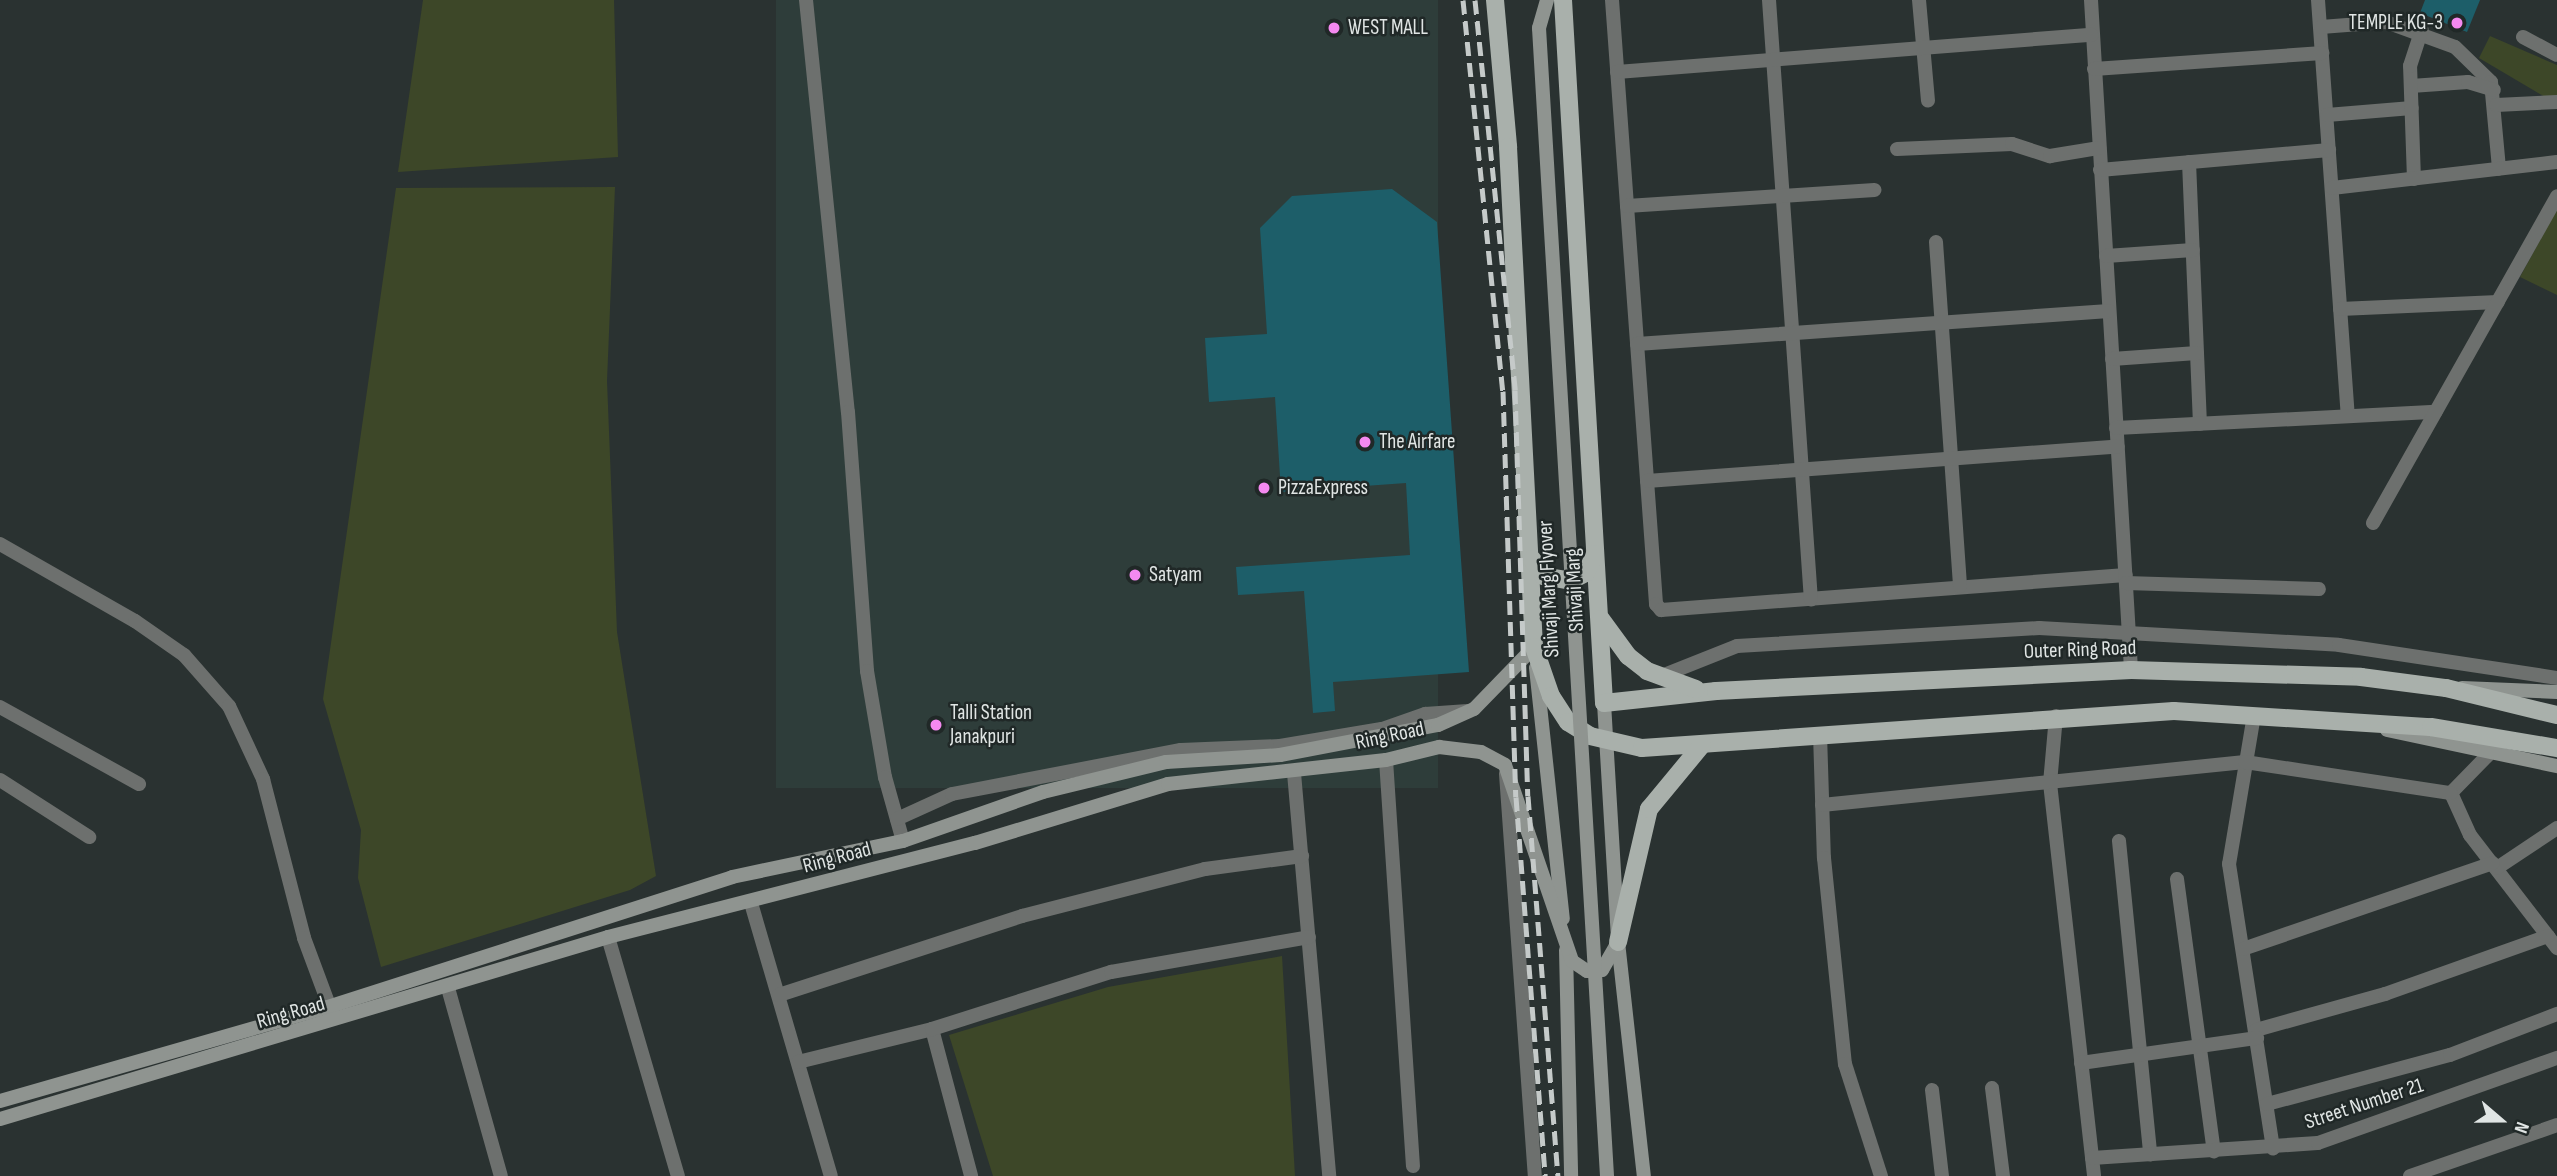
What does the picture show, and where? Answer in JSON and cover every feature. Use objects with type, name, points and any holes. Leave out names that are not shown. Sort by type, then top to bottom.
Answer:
[{"type":"main road","name":"Shivaji Marg","points":[[1495,0],[1531,552],[1534,647]]},
{"type":"main road","name":"Shivaji Marg","points":[[1563,0],[1604,703]]},
{"type":"main road","points":[[1531,552],[1544,576],[1570,581],[1586,573],[1595,547]]},
{"type":"main road","points":[[1599,616],[1628,656],[1659,677],[1716,691]]},
{"type":"main road","points":[[1534,647],[1551,696],[1568,722],[1607,741],[1642,748],[1702,746],[2056,716],[2174,711],[2254,715],[2375,727],[2431,727],[2557,748]]},
{"type":"main road","name":"Outer Ring Road","points":[[1716,691],[2131,670],[2361,677],[2446,688],[2557,715]]},
{"type":"main road","points":[[1604,703],[1716,691]]},
{"type":"main road","points":[[1618,942],[1649,809],[1702,746]]},
{"type":"street","points":[[806,0],[848,412],[867,671],[903,841]]},
{"type":"street","name":"Shivaji Marg Flyover","points":[[1547,0],[1539,28],[1607,1176]]},
{"type":"street","points":[[1612,0],[1647,481],[1661,611],[1961,586],[2126,579],[2319,589]]},
{"type":"street","points":[[1769,0],[1790,333],[1811,600]]},
{"type":"street","points":[[1919,0],[1928,101]]},
{"type":"street","points":[[2091,0],[2131,670]]},
{"type":"street","points":[[2318,0],[2348,415]]},
{"type":"street","points":[[2320,27],[2386,22],[2422,30],[2470,58],[2494,90],[2499,169]]},
{"type":"street","points":[[2414,179],[2410,66],[2422,30]]},
{"type":"street","points":[[1617,72],[2092,35]]},
{"type":"street","points":[[2523,37],[2557,55]]},
{"type":"street","points":[[2094,69],[2322,53]]},
{"type":"street","points":[[2411,86],[2469,82],[2494,90]]},
{"type":"street","points":[[2496,105],[2557,102]]},
{"type":"street","points":[[2327,115],[2412,108]]},
{"type":"street","points":[[1897,149],[2012,144],[2050,156],[2099,148]]},
{"type":"street","points":[[2100,170],[2329,150]]},
{"type":"street","points":[[2189,162],[2200,424]]},
{"type":"street","points":[[2332,188],[2557,162]]},
{"type":"street","points":[[1627,206],[1874,190]]},
{"type":"street","points":[[2373,523],[2557,196]]},
{"type":"street","points":[[1936,242],[1961,586]]},
{"type":"street","points":[[2106,256],[2193,250]]},
{"type":"street","points":[[2340,309],[2498,302]]},
{"type":"street","points":[[1637,344],[2109,311]]},
{"type":"street","points":[[2112,359],[2197,353]]},
{"type":"street","points":[[2116,428],[2436,412]]},
{"type":"street","points":[[1647,481],[1950,456],[2118,446]]},
{"type":"street","points":[[0,544],[135,621],[184,655],[229,706],[263,779],[328,1007],[336,1022]]},
{"type":"street","points":[[1659,677],[1737,646],[2039,628],[2339,645],[2557,677]]},
{"type":"street","name":"Ring Road","points":[[0,1101],[328,1007],[732,877],[903,841],[1043,792],[1166,762],[1280,755],[1438,725],[1468,711],[1534,647]]},
{"type":"street","name":"Shivaji Marg","points":[[1534,647],[1566,949],[1572,1176]]},
{"type":"street","name":"Outer Ring Road","points":[[2446,688],[2557,692]]},
{"type":"street","name":"Shivaji Marg","points":[[1604,703],[1618,942],[1644,1176]]},
{"type":"street","points":[[0,707],[139,784]]},
{"type":"street","points":[[897,819],[952,794],[1181,750],[1280,746],[1382,729],[1425,714],[1468,711]]},
{"type":"street","points":[[2254,715],[2230,864],[2273,1149]]},
{"type":"street","points":[[2056,716],[2050,783],[2094,1176]]},
{"type":"street","points":[[1438,725],[1438,747]]},
{"type":"street","points":[[2375,727],[2489,754],[2557,766]]},
{"type":"street","points":[[1820,734],[1822,805],[1845,1064],[1881,1176]]},
{"type":"street","name":"Ring Road","points":[[0,1119],[336,1022],[608,937],[751,903],[1168,785],[1386,760],[1438,747],[1481,752],[1505,765]]},
{"type":"street","points":[[2451,793],[2489,754]]},
{"type":"street","points":[[1386,760],[1413,1166]]},
{"type":"street","points":[[1822,805],[2245,762],[2451,793]]},
{"type":"street","points":[[1505,765],[1566,949],[1578,967],[1594,972],[1608,964],[1618,942]]},
{"type":"street","points":[[1505,765],[1535,1176]]},
{"type":"street","points":[[1294,772],[1329,1176]]},
{"type":"street","points":[[0,780],[89,837]]},
{"type":"street","points":[[2081,1063],[2257,1034],[2553,942],[2470,835],[2451,793]]},
{"type":"street","points":[[2243,949],[2495,866],[2557,828]]},
{"type":"street","points":[[2119,841],[2150,1154]]},
{"type":"street","points":[[779,995],[1022,916],[1205,869],[1302,856]]},
{"type":"street","points":[[2176,879],[2214,1151]]},
{"type":"street","points":[[751,903],[831,1176]]},
{"type":"street","points":[[608,937],[678,1176]]},
{"type":"street","points":[[798,1062],[932,1028],[1111,972],[1308,937]]},
{"type":"street","points":[[448,988],[501,1176]]},
{"type":"street","points":[[2267,1104],[2451,1055],[2557,1014]]},
{"type":"street","points":[[932,1028],[971,1176]]},
{"type":"street","name":"Street Number 21","points":[[2092,1158],[2273,1149],[2343,1136],[2557,1059]]},
{"type":"street","points":[[1992,1088],[2003,1176]]},
{"type":"street","points":[[1933,1090],[1942,1176]]},
{"type":"street","points":[[2410,1176],[2557,1125]]},
{"type":"shaded area","points":[[776,0],[1438,0],[1438,788],[776,788]]},
{"type":"green space","points":[[423,0],[614,0],[618,157],[398,172]]},
{"type":"green space","points":[[2490,36],[2557,65],[2557,104],[2479,58]]},
{"type":"green space","points":[[615,187],[607,381],[617,632],[656,876],[630,890],[381,967],[358,878],[361,830],[323,699],[396,188]]},
{"type":"green space","points":[[2557,209],[2557,295],[2520,277]]},
{"type":"green space","points":[[1282,956],[1295,1176],[993,1176],[949,1035],[1108,987]]},
{"type":"building","name":"TEMPLE KG-3","points":[[2425,0],[2480,0],[2467,32],[2420,13]]},
{"type":"building","name":"The Airfare","points":[[1392,189],[1437,222],[1469,672],[1333,682],[1335,711],[1313,713],[1304,591],[1238,595],[1236,567],[1410,555],[1406,483],[1281,492],[1275,397],[1209,402],[1205,338],[1267,334],[1260,228],[1292,196]]},
{"type":"railway","points":[[1463,0],[1503,391],[1516,797],[1545,1176]]},
{"type":"railway","points":[[1475,0],[1515,390],[1528,796],[1558,1176]]},
{"type":"place","name":"TEMPLE KG-3","points":[[2457,23]]},
{"type":"place","name":"WEST MALL","points":[[1334,28]]},
{"type":"place","name":"The Airfare","points":[[1365,442]]},
{"type":"place","name":"PizzaExpress","points":[[1264,488]]},
{"type":"place","name":"Satyam","points":[[1135,575]]},
{"type":"place","name":"Talli Station Janakpuri","points":[[936,725]]}]
